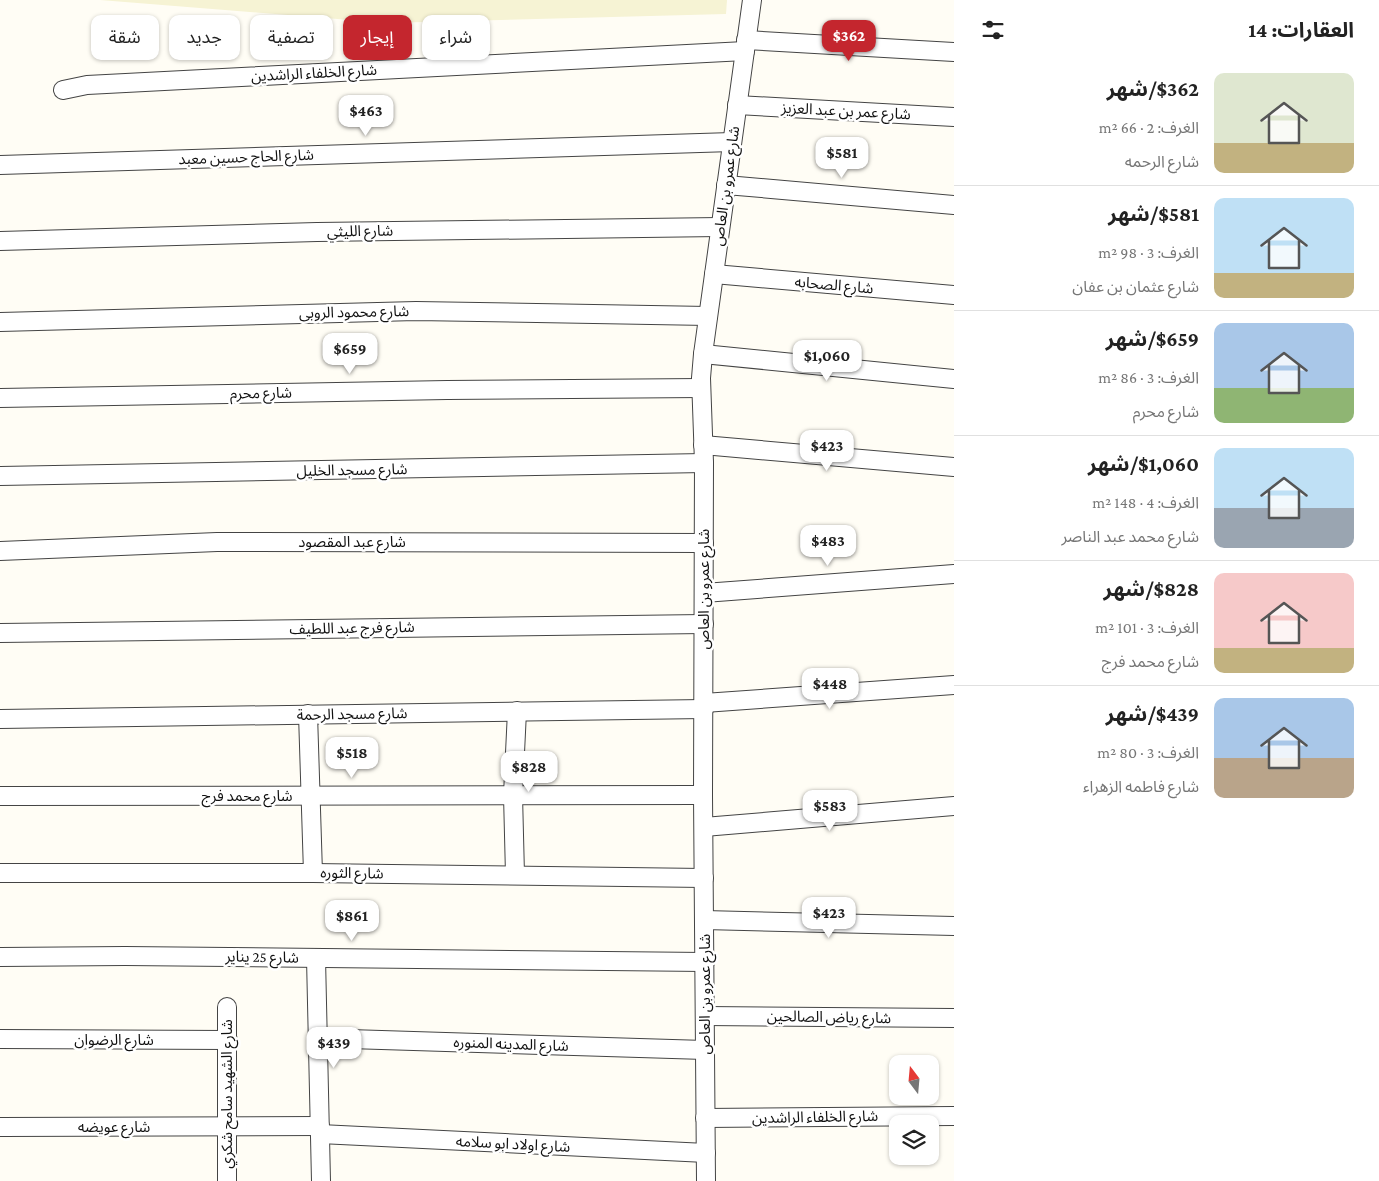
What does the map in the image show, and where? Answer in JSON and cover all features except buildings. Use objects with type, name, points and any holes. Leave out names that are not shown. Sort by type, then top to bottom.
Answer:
[{"type":"street","name":"شارع عمرو بن العاص","points":[[706,1181],[704,463],[701,388],[703,354],[752,0]]},
{"type":"street","name":"شارع الخلفاء الراشدين","points":[[63,90],[88,85],[745,45],[954,52]]},
{"type":"street","name":"شارع عمر بن عبد العزيز","points":[[737,105],[954,117]]},
{"type":"street","name":"شارع الحاج حسين معبد","points":[[0,165],[732,142]]},
{"type":"street","points":[[726,185],[954,205]]},
{"type":"street","name":"شارع الليثي","points":[[0,240],[317,232],[720,227]]},
{"type":"street","name":"شارع الصحابه","points":[[714,274],[954,295]]},
{"type":"street","name":"شارع محمود الروبى","points":[[0,322],[416,310],[708,316]]},
{"type":"street","points":[[703,354],[954,379]]},
{"type":"street","name":"شارع محرم","points":[[0,398],[447,390],[701,388]]},
{"type":"street","points":[[703,445],[954,467]]},
{"type":"street","name":"شارع مسجد الخليل","points":[[0,476],[704,463]]},
{"type":"street","name":"شارع عبد المقصود","points":[[0,551],[217,542],[704,543]]},
{"type":"street","points":[[704,593],[954,574]]},
{"type":"street","name":"شارع فرج عبد اللطيف","points":[[0,633],[704,624]]},
{"type":"street","name":"شارع مسجد الرحمة","points":[[0,718],[517,711],[704,706],[954,685]]},
{"type":"street","points":[[515,875],[513,795],[517,711]]},
{"type":"street","points":[[308,714],[313,873]]},
{"type":"street","name":"شارع محمد فرج","points":[[0,796],[704,795]]},
{"type":"street","points":[[704,827],[954,806]]},
{"type":"street","name":"شارع الثوره","points":[[0,873],[313,873],[704,878]]},
{"type":"street","points":[[704,920],[954,926]]},
{"type":"street","name":"شارع 25 يناير","points":[[0,957],[125,956],[705,962]]},
{"type":"street","points":[[316,958],[321,1181]]},
{"type":"street","name":"شارع الشهيد سامح شكري","points":[[227,1007],[227,1181]]},
{"type":"street","name":"شارع رياض الصالحين","points":[[705,1016],[954,1018]]},
{"type":"street","name":"شارع المدينه المنوره","points":[[317,1038],[705,1050]]},
{"type":"street","name":"شارع الرضوان","points":[[0,1039],[228,1040]]},
{"type":"street","name":"شارع الخلفاء الراشدين","points":[[705,1118],[954,1116]]},
{"type":"street","name":"شارع عويضه","points":[[0,1127],[227,1126],[320,1130]]},
{"type":"street","name":"شارع اولاد ابو سلامه","points":[[320,1130],[706,1153]]},
{"type":"shaded area","points":[[100,0],[727,0],[726,14],[490,20],[490,15],[422,15],[422,22],[412,22],[412,15],[343,15],[343,19],[333,19],[333,15],[287,15]]}]
